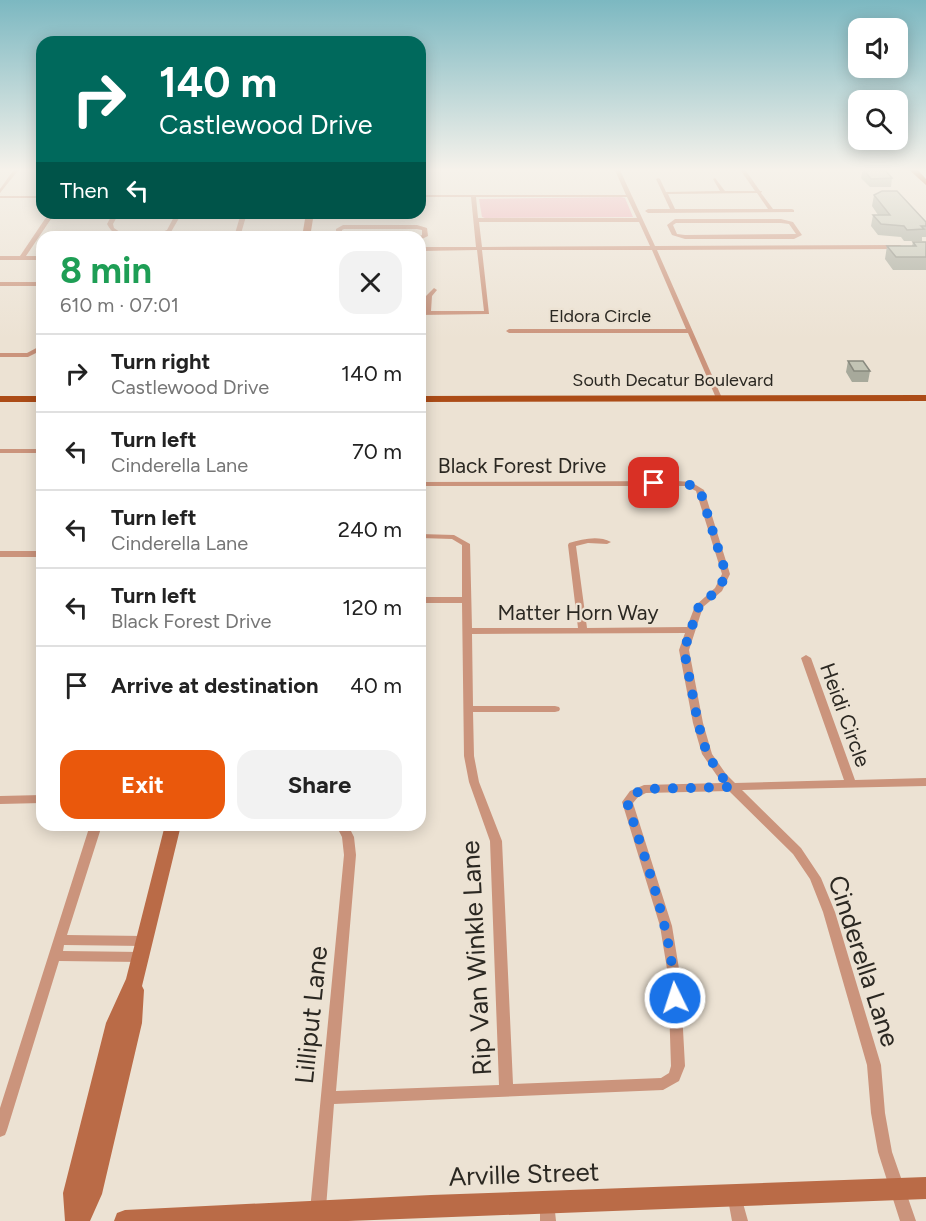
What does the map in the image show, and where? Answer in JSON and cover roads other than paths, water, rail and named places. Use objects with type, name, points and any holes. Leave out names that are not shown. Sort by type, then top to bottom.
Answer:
[{"type":"main road","points":[[426,397],[468,394],[474,390]]},
{"type":"main road","name":"South Decatur Boulevard","points":[[426,391],[567,390],[717,394]]},
{"type":"main road","points":[[486,399],[502,394],[549,394],[567,390]]},
{"type":"main road","points":[[0,391],[36,391]]},
{"type":"main road","name":"South Decatur Boulevard","points":[[426,399],[717,394],[926,394]]},
{"type":"main road","name":"South Decatur Boulevard","points":[[823,394],[876,398],[926,394]]},
{"type":"main road","points":[[0,399],[36,399]]},
{"type":"main road","points":[[77,1221],[74,1193],[116,1023],[135,979],[172,831]]},
{"type":"main road","name":"Arville Street","points":[[125,1221],[548,1211],[734,1194],[926,1188]]},
{"type":"street","points":[[434,290],[429,296],[429,313],[487,313],[476,225]]},
{"type":"street","points":[[643,225],[717,394]]},
{"type":"street","points":[[670,225],[675,235],[679,237],[794,237],[799,235],[792,225]]},
{"type":"street","points":[[339,231],[344,227],[417,227],[425,231]]},
{"type":"street","points":[[22,258],[36,237]]},
{"type":"street","points":[[734,237],[739,239],[741,244],[739,247]]},
{"type":"street","points":[[426,249],[903,247]]},
{"type":"street","points":[[0,258],[36,258]]},
{"type":"street","points":[[0,291],[2,284],[36,284]]},
{"type":"street","name":"Eldora Circle","points":[[509,331],[690,331]]},
{"type":"street","points":[[0,355],[36,352]]},
{"type":"street","points":[[0,451],[36,451]]},
{"type":"street","name":"Black Forest Drive","points":[[426,484],[677,483],[695,486]]},
{"type":"street","name":"Cinderella Lane","points":[[695,486],[700,490],[726,574],[719,589],[699,606],[688,630],[684,650],[698,723],[707,754],[722,777],[797,851],[815,878],[825,903],[874,1065],[878,1113],[885,1152],[908,1221]]},
{"type":"street","name":"Rip Van Winkle Lane","points":[[426,536],[461,539],[465,544],[470,756],[474,782],[496,842],[506,1091]]},
{"type":"street","points":[[583,631],[572,545],[587,540],[607,542]]},
{"type":"street","points":[[0,554],[36,554]]},
{"type":"street","name":"Matter Horn Way","points":[[426,600],[467,600]]},
{"type":"street","name":"Matter Horn Way","points":[[468,631],[688,630]]},
{"type":"street","name":"Heidi Circle","points":[[806,658],[851,784]]},
{"type":"street","points":[[468,709],[555,709]]},
{"type":"street","points":[[327,1098],[663,1084],[674,1077],[678,1066],[674,975],[666,926],[627,802],[634,794],[644,789],[926,782]]},
{"type":"street","points":[[0,800],[36,799]]},
{"type":"street","points":[[0,1130],[94,831]]},
{"type":"street","name":"Lilliput Lane","points":[[317,1216],[350,855],[345,831]]},
{"type":"street","points":[[60,940],[142,949]]},
{"type":"street","points":[[55,956],[142,949]]},
{"type":"street","points":[[734,1194],[740,1221]]}]
